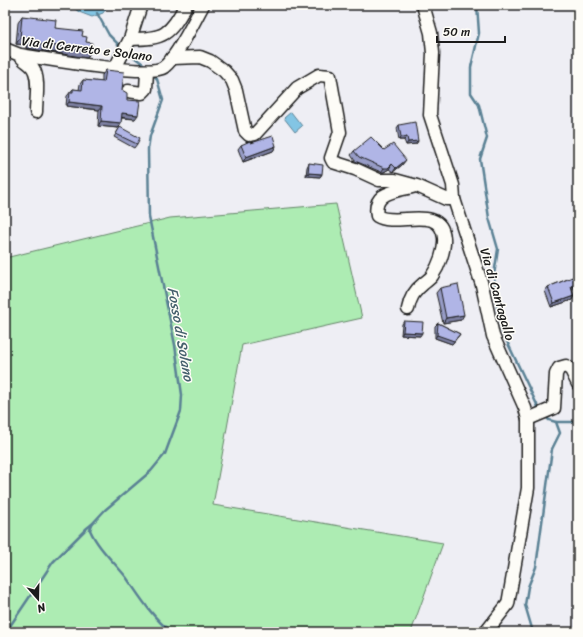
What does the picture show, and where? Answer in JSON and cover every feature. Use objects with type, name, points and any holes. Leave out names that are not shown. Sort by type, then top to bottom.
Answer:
[{"type":"street","points":[[115,68],[130,39],[141,5]]},
{"type":"street","points":[[130,39],[152,39],[172,29],[186,5]]},
{"type":"street","name":"Via di Cerreto e Solano","points":[[5,50],[20,55],[115,68],[158,71],[172,58],[203,5]]},
{"type":"street","name":"Via di Cantagallo","points":[[423,5],[431,33],[433,53],[430,115],[453,185],[454,199],[482,285],[493,336],[525,408],[532,416],[528,488],[508,604],[486,632]]},
{"type":"street","points":[[20,55],[24,61],[32,66],[37,75],[36,112]]},
{"type":"street","points":[[172,58],[200,57],[210,61],[224,71],[234,85],[246,131],[249,135],[255,134],[297,88],[319,75],[330,76],[340,132],[331,158],[333,162],[355,169],[379,180],[395,180],[416,186],[446,199],[454,199]]},
{"type":"street","points":[[128,91],[142,93],[146,89],[147,71]]},
{"type":"street","points":[[408,309],[410,297],[432,276],[444,249],[444,236],[440,226],[435,221],[407,218],[393,221],[384,220],[377,216],[376,208],[377,201],[381,196],[416,186]]},
{"type":"street","points":[[532,416],[554,408],[556,374],[560,368],[566,366],[571,370],[578,384]]},
{"type":"green space","points":[[336,204],[362,318],[242,345],[213,505],[443,543],[411,632],[5,632],[5,258],[170,218]]},
{"type":"water","points":[[70,5],[108,5],[103,13],[92,17],[79,12]]},
{"type":"water","points":[[291,112],[302,126],[295,132],[284,118]]},
{"type":"building","points":[[22,16],[56,20],[55,28],[83,31],[82,36],[87,37],[86,42],[92,43],[91,51],[30,42],[31,39],[20,38]]},
{"type":"building","points":[[106,70],[124,72],[122,90],[127,93],[127,100],[140,101],[138,115],[122,113],[121,123],[101,121],[102,106],[69,102],[70,92],[73,92],[73,89],[82,90],[83,80],[104,82]]},
{"type":"building","points":[[415,122],[418,141],[408,142],[407,137],[401,137],[399,125]]},
{"type":"building","points":[[120,127],[140,138],[137,144],[116,134]]},
{"type":"building","points":[[273,136],[276,146],[246,157],[241,145],[250,141],[251,143]]},
{"type":"building","points":[[371,137],[384,150],[393,144],[406,160],[396,168],[392,164],[388,168],[384,168],[359,157],[354,151]]},
{"type":"building","points":[[309,163],[323,165],[322,174],[308,173]]},
{"type":"building","points":[[578,275],[578,284],[571,287],[574,296],[554,303],[548,287]]},
{"type":"building","points":[[458,284],[464,315],[446,318],[440,288]]},
{"type":"building","points":[[404,321],[423,322],[422,333],[403,332]]},
{"type":"building","points":[[438,323],[460,334],[454,341],[437,335]]},
{"type":"waterway","points":[[477,5],[479,33],[471,67],[471,93],[479,105],[487,138],[480,159],[489,218],[498,249],[494,275],[496,301],[502,331],[540,411]]},
{"type":"waterway","name":"Fosso di Solano","points":[[97,13],[109,35],[122,48]]},
{"type":"waterway","name":"Fosso di Solano","points":[[127,52],[146,66]]},
{"type":"waterway","name":"Fosso di Solano","points":[[153,74],[157,79],[163,100],[150,136],[148,149],[149,217],[175,345],[182,395],[181,411],[165,454],[151,471],[105,510],[92,524],[90,530],[93,537],[126,577],[152,613],[171,632]]},
{"type":"waterway","points":[[533,632],[525,605],[528,587],[536,567],[552,449],[560,433],[556,422],[549,420],[545,416]]},
{"type":"waterway","points":[[556,422],[578,422]]},
{"type":"waterway","points":[[6,632],[53,562],[92,524]]}]
